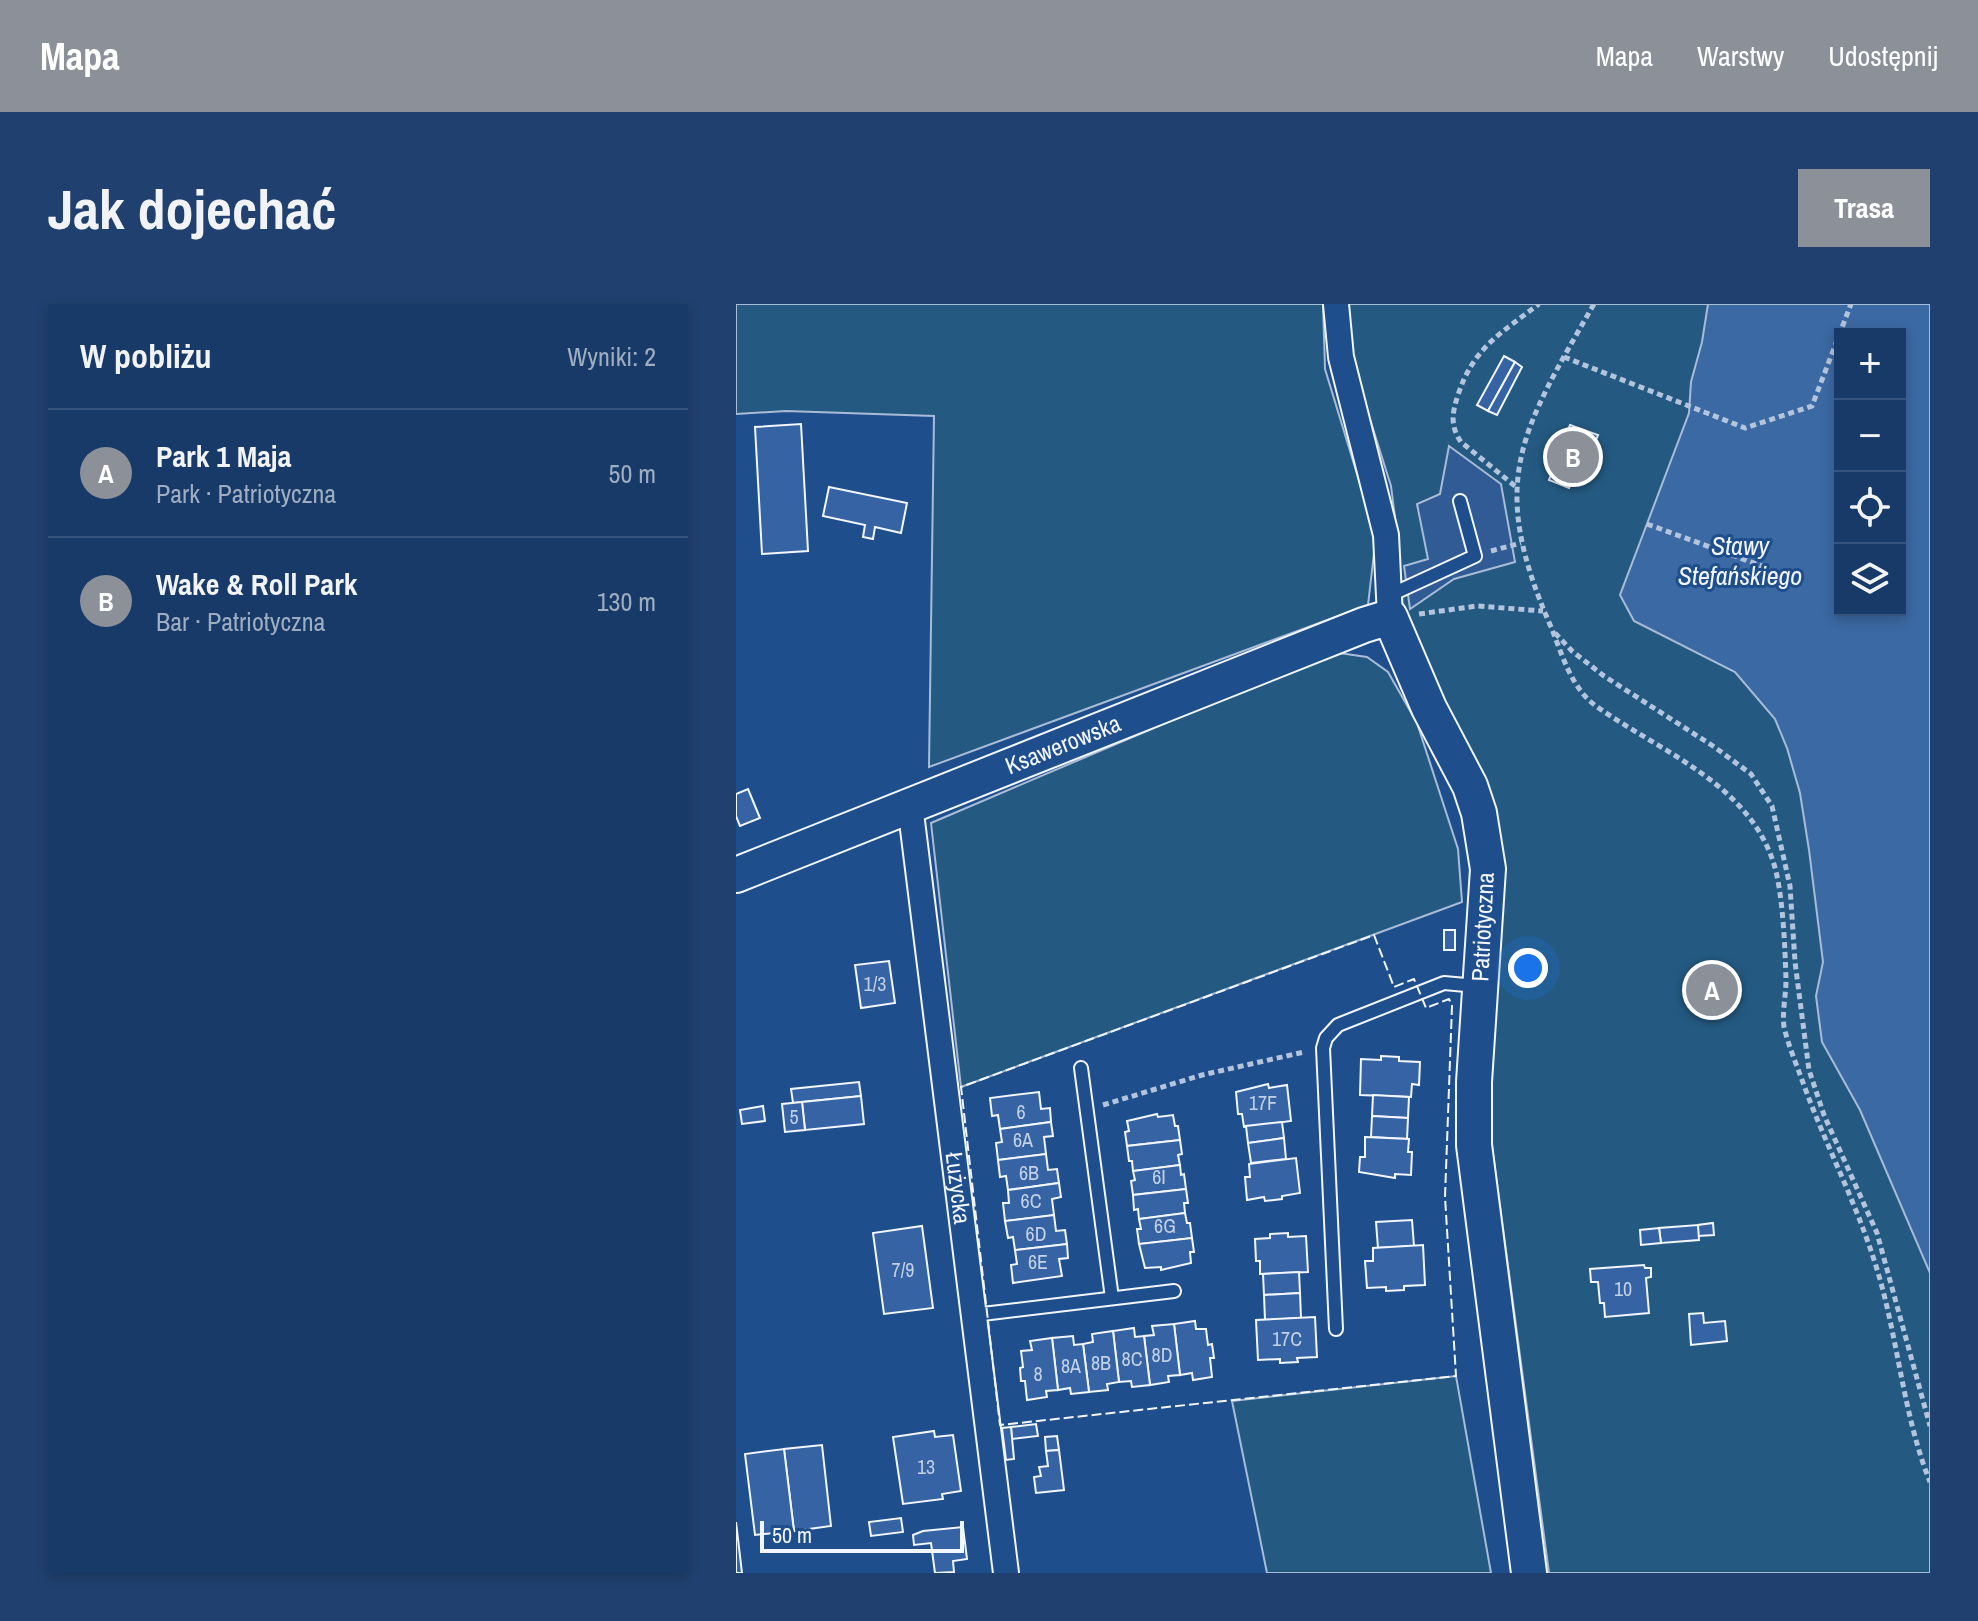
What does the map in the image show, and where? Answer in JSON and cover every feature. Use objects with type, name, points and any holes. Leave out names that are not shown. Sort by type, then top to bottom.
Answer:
[{"type":"street","name":"Patriotyczna","points":[[1336,304],[1341,357],[1386,535],[1389,607],[1429,708],[1470,786],[1479,813],[1488,869],[1474,1082],[1474,1145],[1529,1573]]},
{"type":"street","name":"Ksawerowska","points":[[736,875],[1364,625],[1389,607]]},
{"type":"street","name":"Łużycka","points":[[910,805],[1006,1573]]},
{"type":"lane","points":[[1389,607],[1475,556],[1460,501]]},
{"type":"lane","points":[[1336,1329],[1323,1048],[1326,1038],[1338,1025],[1444,983],[1480,986]]},
{"type":"lane","points":[[1081,1068],[1112,1298]]},
{"type":"lane","points":[[974,1315],[1174,1291]]},
{"type":"path","points":[[1515,487],[1461,442],[1455,434],[1452,416],[1464,376],[1477,353],[1539,304]]},
{"type":"path","points":[[1594,304],[1531,421],[1518,467],[1515,487],[1526,564],[1561,655],[1586,698],[1723,789],[1758,828],[1765,841],[1778,881],[1786,979],[1784,1027],[1815,1119],[1876,1266],[1896,1337],[1915,1435],[1930,1482]]},
{"type":"path","points":[[1564,357],[1745,428],[1812,406],[1851,304]]},
{"type":"path","points":[[1647,524],[1762,566],[1756,582]]},
{"type":"path","points":[[1475,556],[1521,543]]},
{"type":"path","points":[[1389,607],[1477,606],[1543,611]]},
{"type":"path","points":[[1552,629],[1572,651],[1604,676],[1751,774],[1772,806],[1790,886],[1795,962],[1809,1070],[1824,1115],[1877,1233],[1930,1426]]},
{"type":"path","points":[[1086,1110],[1202,1075],[1304,1052]]},
{"type":"shaded area","points":[[736,304],[1323,304],[1325,369],[1376,536],[1368,605],[929,767],[934,416],[786,411],[736,414]]},
{"type":"shaded area","points":[[1347,304],[1930,304],[1930,1573],[1549,1573],[1486,1101],[1502,880],[1433,696],[1400,597],[1398,541],[1391,486],[1346,343]]},
{"type":"shaded area","points":[[1449,446],[1501,484],[1515,562],[1454,579],[1410,609],[1404,566],[1428,559],[1417,504],[1440,494]]},
{"type":"shaded area","points":[[1332,652],[1367,657],[1388,672],[1417,723],[1458,849],[1462,902],[961,1087],[931,823]]},
{"type":"shaded area","points":[[1456,1376],[1491,1573],[1267,1573],[1232,1401]]},
{"type":"water","name":"Stawy Stefańskiego","points":[[1708,304],[1930,304],[1930,1273],[1860,1110],[1822,1042],[1816,996],[1823,962],[1809,850],[1800,793],[1775,719],[1735,672],[1634,621],[1620,595],[1689,413],[1691,382]]},
{"type":"building","points":[[1504,356],[1515,362],[1488,411],[1477,405]]},
{"type":"building","points":[[1515,362],[1522,367],[1497,415],[1488,411]]},
{"type":"building","points":[[801,424],[808,551],[762,554],[755,427]]},
{"type":"building","points":[[1570,425],[1598,435],[1580,481],[1573,479],[1569,488],[1549,480]]},
{"type":"building","points":[[829,487],[907,503],[901,533],[875,527],[873,539],[863,537],[865,525],[823,516]]},
{"type":"building","points":[[748,789],[760,818],[740,826],[736,816],[736,794]]},
{"type":"building","points":[[1444,930],[1455,930],[1455,950],[1444,950]]},
{"type":"building","points":[[889,961],[895,1003],[861,1008],[855,965]]},
{"type":"building","points":[[1381,1056],[1420,1062],[1419,1085],[1412,1084],[1411,1097],[1360,1095],[1361,1059],[1381,1060]]},
{"type":"building","points":[[859,1082],[861,1096],[793,1103],[791,1089]]},
{"type":"building","points":[[1268,1084],[1269,1088],[1287,1085],[1291,1121],[1244,1127],[1242,1114],[1238,1114],[1236,1092]]},
{"type":"building","points":[[1039,1092],[1041,1109],[1050,1108],[1051,1122],[1000,1129],[998,1115],[992,1116],[990,1098]]},
{"type":"building","points":[[1373,1095],[1409,1097],[1408,1118],[1372,1116]]},
{"type":"building","points":[[861,1096],[864,1124],[805,1130],[802,1102]]},
{"type":"building","points":[[802,1102],[805,1130],[785,1132],[782,1104]]},
{"type":"building","points":[[763,1106],[765,1121],[742,1124],[740,1110]]},
{"type":"building","points":[[1157,1114],[1158,1117],[1173,1115],[1180,1140],[1127,1146],[1127,1121]]},
{"type":"building","points":[[1372,1116],[1408,1118],[1407,1139],[1371,1137]]},
{"type":"building","points":[[1051,1122],[1053,1136],[1044,1137],[1046,1154],[998,1160],[996,1143],[1002,1142],[1000,1129]]},
{"type":"building","points":[[1282,1122],[1284,1138],[1248,1143],[1246,1126]]},
{"type":"building","points":[[1365,1137],[1409,1139],[1411,1175],[1395,1174],[1395,1178],[1359,1172],[1360,1157],[1365,1157]]},
{"type":"building","points":[[1284,1138],[1286,1159],[1251,1163],[1248,1143]]},
{"type":"building","points":[[1180,1140],[1180,1165],[1133,1171],[1127,1146]]},
{"type":"building","points":[[1046,1154],[1048,1170],[1057,1169],[1059,1183],[1008,1190],[1006,1176],[1000,1177],[998,1160]]},
{"type":"building","points":[[1296,1158],[1300,1193],[1282,1196],[1282,1199],[1265,1201],[1264,1197],[1247,1200],[1245,1177],[1250,1177],[1249,1164]]},
{"type":"building","points":[[1180,1165],[1186,1189],[1133,1195],[1133,1171]]},
{"type":"building","points":[[1059,1183],[1061,1197],[1052,1199],[1054,1215],[1005,1221],[1003,1203],[1009,1203],[1008,1190]]},
{"type":"building","points":[[1186,1189],[1188,1203],[1184,1203],[1185,1213],[1139,1219],[1138,1209],[1134,1210],[1133,1195]]},
{"type":"building","points":[[1185,1213],[1192,1238],[1139,1244],[1139,1219]]},
{"type":"building","points":[[1054,1215],[1056,1231],[1065,1230],[1067,1244],[1015,1250],[1013,1237],[1008,1238],[1005,1221]]},
{"type":"building","points":[[1412,1220],[1414,1246],[1378,1248],[1376,1222]]},
{"type":"building","points":[[1713,1223],[1714,1235],[1698,1236],[1698,1225]]},
{"type":"building","points":[[1698,1225],[1699,1240],[1661,1243],[1659,1228]]},
{"type":"building","points":[[922,1226],[933,1308],[884,1314],[873,1233]]},
{"type":"building","points":[[1659,1228],[1661,1243],[1641,1245],[1640,1230]]},
{"type":"building","points":[[1288,1233],[1288,1237],[1306,1236],[1308,1272],[1260,1274],[1255,1239]]},
{"type":"building","points":[[1192,1238],[1194,1252],[1190,1252],[1191,1263],[1161,1270],[1161,1267],[1145,1268],[1139,1244]]},
{"type":"building","points":[[1067,1244],[1068,1258],[1059,1259],[1062,1276],[1013,1283],[1011,1265],[1017,1264],[1015,1250]]},
{"type":"building","points":[[1423,1245],[1425,1285],[1386,1291],[1386,1287],[1367,1288],[1365,1261],[1373,1261],[1373,1248]]},
{"type":"building","points":[[1644,1265],[1651,1268],[1651,1277],[1646,1278],[1649,1313],[1605,1317],[1598,1282],[1591,1282],[1590,1269]]},
{"type":"building","points":[[1299,1272],[1300,1293],[1264,1295],[1263,1274]]},
{"type":"building","points":[[1300,1293],[1301,1318],[1265,1320],[1264,1295]]},
{"type":"building","points":[[1703,1313],[1704,1323],[1725,1321],[1727,1341],[1691,1345],[1689,1314]]},
{"type":"building","points":[[1315,1317],[1317,1357],[1280,1363],[1280,1359],[1258,1360],[1256,1320]]},
{"type":"building","points":[[1195,1321],[1196,1329],[1206,1329],[1214,1358],[1210,1358],[1212,1377],[1193,1380],[1192,1373],[1180,1375],[1174,1324]]},
{"type":"building","points":[[1174,1324],[1180,1375],[1168,1376],[1169,1382],[1150,1385],[1144,1336],[1154,1335],[1152,1326]]},
{"type":"building","points":[[1134,1328],[1135,1337],[1144,1336],[1150,1385],[1132,1387],[1131,1381],[1119,1382],[1113,1331]]},
{"type":"building","points":[[1113,1331],[1119,1382],[1107,1384],[1108,1390],[1089,1392],[1083,1344],[1093,1342],[1092,1334]]},
{"type":"building","points":[[1073,1336],[1074,1345],[1083,1344],[1089,1392],[1071,1394],[1070,1388],[1058,1390],[1052,1338]]},
{"type":"building","points":[[1052,1338],[1058,1390],[1046,1391],[1047,1397],[1027,1400],[1025,1381],[1021,1381],[1021,1351],[1032,1350],[1030,1341]]},
{"type":"building","points":[[1036,1424],[1038,1436],[1012,1439],[1011,1427]]},
{"type":"building","points":[[1011,1427],[1014,1459],[1006,1460],[1002,1428]]},
{"type":"building","points":[[934,1431],[935,1437],[953,1435],[961,1491],[942,1494],[943,1499],[903,1504],[893,1437]]},
{"type":"building","points":[[1057,1436],[1059,1450],[1046,1451],[1045,1437]]},
{"type":"building","points":[[822,1445],[831,1526],[794,1531],[784,1449]]},
{"type":"building","points":[[784,1449],[794,1531],[755,1535],[745,1454]]},
{"type":"building","points":[[1059,1450],[1064,1490],[1036,1493],[1034,1477],[1041,1476],[1039,1467],[1048,1466],[1046,1451]]},
{"type":"building","points":[[901,1518],[903,1532],[871,1536],[869,1522]]},
{"type":"building","points":[[736,1522],[742,1573],[736,1573]]},
{"type":"building","points":[[963,1527],[967,1559],[953,1561],[954,1572],[935,1573],[931,1543],[914,1545],[913,1535]]},
{"type":"fence","points":[[1374,935],[1394,987],[1414,979],[1426,1008],[1449,999],[1452,1006],[1445,1197],[1456,1376],[1000,1425],[961,1087],[1374,935]]},
{"type":"place","name":"Wake & Roll Park","points":[[1573,457]]},
{"type":"place","name":"Park 1 Maja","points":[[1712,990]]}]
